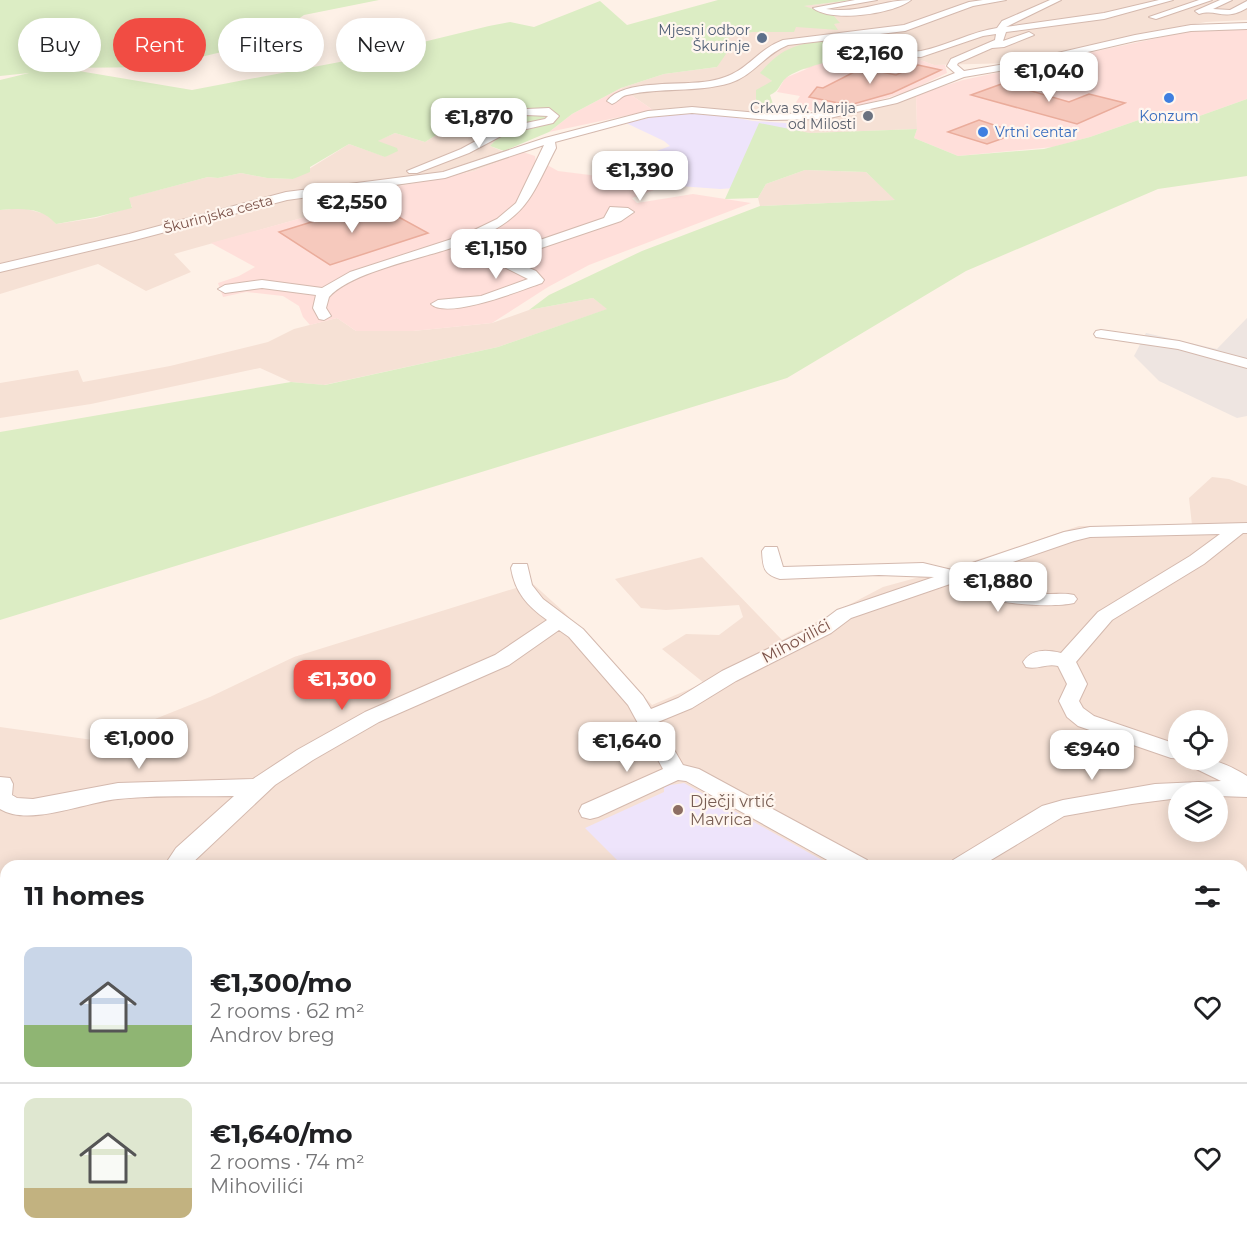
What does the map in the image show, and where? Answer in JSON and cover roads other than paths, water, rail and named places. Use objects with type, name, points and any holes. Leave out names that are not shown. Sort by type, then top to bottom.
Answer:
[{"type":"street","points":[[873,0],[821,6],[818,9],[824,13],[840,13],[892,7],[908,0]]},
{"type":"street","points":[[612,100],[625,92],[692,87],[737,77],[753,67],[773,46],[786,42],[905,28],[972,4],[1002,0]]},
{"type":"street","points":[[963,68],[1001,39],[1001,31],[1005,23],[1057,0]]},
{"type":"street","points":[[1028,27],[1059,15],[1128,0]]},
{"type":"street","points":[[830,56],[858,52],[921,54],[976,35],[1104,16],[1168,0]]},
{"type":"street","points":[[1208,0],[1126,31],[1139,33],[1241,22]]},
{"type":"street","points":[[1101,44],[1095,42],[1208,9],[1228,0]]},
{"type":"street","points":[[1193,12],[1232,13],[1247,4]]},
{"type":"street","points":[[963,68],[995,69],[1136,38],[1202,26],[1241,22]]},
{"type":"street","points":[[992,45],[1001,45],[1031,35],[1118,23]]},
{"type":"street","name":"Škurinjska cesta","points":[[0,268],[151,232],[258,202],[302,193],[446,175],[517,151],[538,152],[549,140],[627,118],[669,111],[714,111],[793,118],[831,115],[893,101],[940,81],[963,68]]},
{"type":"street","points":[[354,187],[356,183],[424,168],[465,151],[502,131],[549,121],[554,116],[549,111],[535,111],[484,121]]},
{"type":"street","points":[[225,289],[251,284],[325,292],[356,275],[491,227],[516,210],[528,194],[538,152]]},
{"type":"street","points":[[496,259],[609,220]]},
{"type":"street","points":[[438,304],[483,300],[537,280],[531,274],[459,240]]},
{"type":"street","points":[[251,284],[253,276],[267,271]]},
{"type":"street","points":[[324,316],[319,305],[325,292]]},
{"type":"street","points":[[1101,334],[1179,345],[1247,364]]},
{"type":"street","name":"Mihovilići","points":[[646,719],[685,704],[729,676],[824,629],[844,614],[1030,548],[1090,531],[1242,528]]},
{"type":"street","name":"Mihovilići","points":[[1066,661],[1105,616],[1197,560],[1242,528]]},
{"type":"street","name":"Mihovilići","points":[[771,550],[773,570],[786,573],[879,569],[923,570],[955,574],[960,581],[973,590],[983,593],[1052,600],[1067,598]]},
{"type":"street","points":[[520,568],[524,585],[536,603],[576,633],[636,702],[676,772]]},
{"type":"street","points":[[180,860],[267,779],[305,755],[372,717],[502,660],[559,621]]},
{"type":"street","points":[[1033,662],[1045,656],[1066,661],[1077,684],[1069,701],[1074,712],[1086,721],[1168,749]]},
{"type":"street","points":[[1221,770],[1247,788]]},
{"type":"street","points":[[590,811],[676,772],[691,774],[848,860]]},
{"type":"street","points":[[2,784],[0,798],[13,806],[33,807],[118,791],[258,788]]},
{"type":"street","points":[[971,860],[1050,812],[1064,808],[1170,789],[1247,788]]},
{"type":"place","name":"Mjesni odbor Škurinje","points":[[762,38]]},
{"type":"place","name":"Konzum","points":[[1169,98]]},
{"type":"place","name":"Crkva sv. Marija od Milosti","points":[[868,116]]},
{"type":"place","name":"Vrtni centar","points":[[983,132]]},
{"type":"place","name":"Dječji vrtić Mavrica","points":[[678,810]]}]
